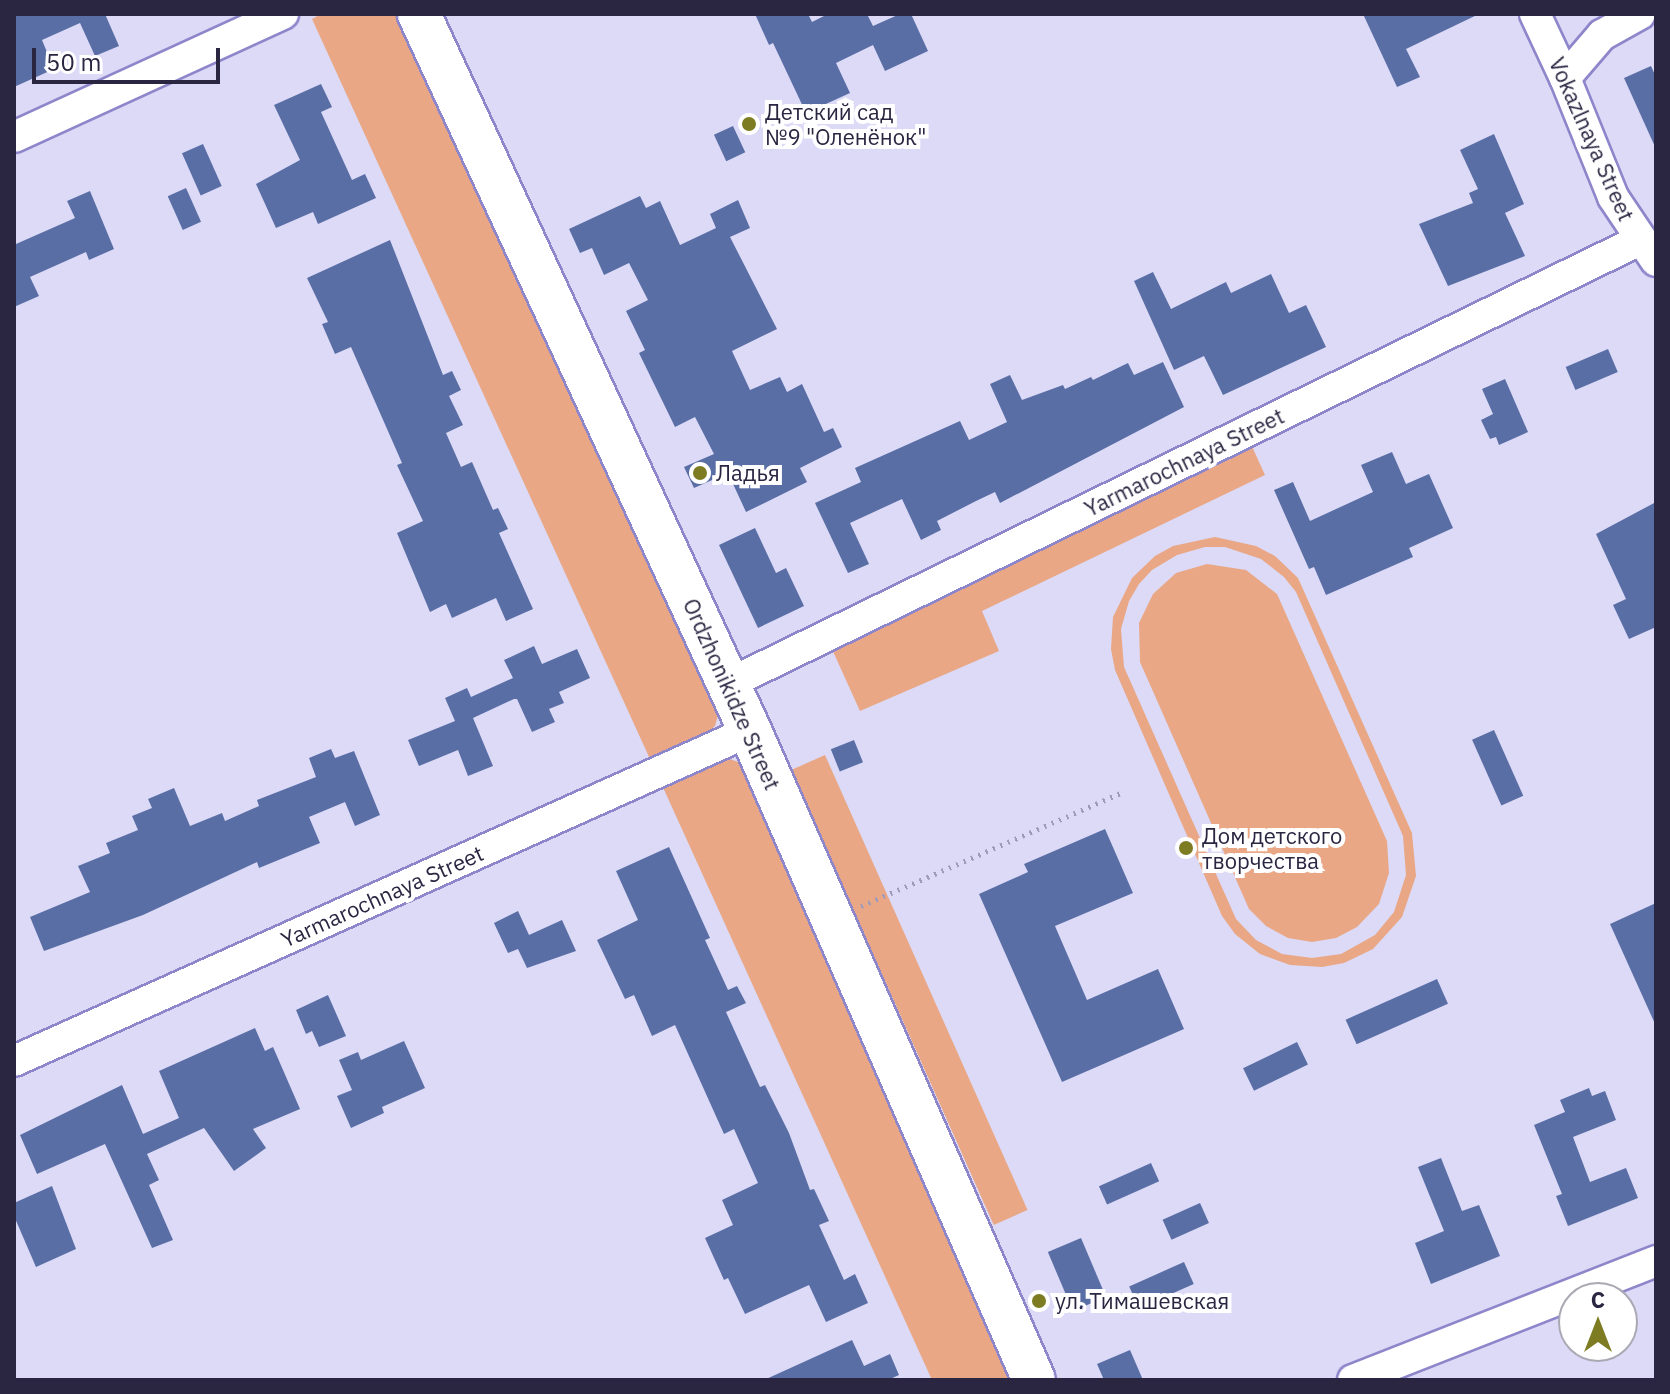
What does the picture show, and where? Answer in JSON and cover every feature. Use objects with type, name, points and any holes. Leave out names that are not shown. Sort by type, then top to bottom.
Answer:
[{"type":"main road","name":"Ordzhonikidze Street","points":[[419,14],[750,731],[1034,1380]]},
{"type":"street","points":[[14,137],[283,14]]},
{"type":"street","name":"Vokazlnaya Street","points":[[1535,14],[1565,78],[1613,197],[1648,250]]},
{"type":"street","points":[[1565,78],[1602,35],[1640,14]]},
{"type":"street","name":"Yarmarochnaya Street","points":[[728,684],[1648,250]]},
{"type":"street","name":"Yarmarochnaya Street","points":[[14,1061],[750,731]]},
{"type":"street","points":[[1353,1380],[1656,1261]]},
{"type":"path","points":[[832,919],[1121,793]]},
{"type":"shaded area","points":[[321,14],[401,14],[720,708],[715,726],[706,734],[650,759],[312,19]]},
{"type":"shaded area","points":[[1250,442],[1265,475],[982,611],[999,651],[860,711],[831,647]]},
{"type":"shaded area","points":[[1215,537],[1256,546],[1275,556],[1298,578],[1412,833],[1416,876],[1402,917],[1373,949],[1344,963],[1322,967],[1290,965],[1260,954],[1235,934],[1222,916],[1115,670],[1111,649],[1113,617],[1132,578],[1155,556],[1173,546]],"holes":[[[1205,547],[1225,547],[1261,559],[1284,577],[1296,592],[1403,836],[1406,875],[1394,912],[1375,935],[1341,954],[1312,958],[1282,954],[1256,940],[1236,919],[1124,667],[1121,629],[1129,601],[1152,570],[1177,555]]]},
{"type":"shaded area","points":[[1207,564],[1246,570],[1277,594],[1387,841],[1389,873],[1379,904],[1357,927],[1336,938],[1312,942],[1288,938],[1266,926],[1249,909],[1140,662],[1139,623],[1153,594],[1176,573]]},
{"type":"shaded area","points":[[825,755],[1028,1210],[994,1225],[791,770]]},
{"type":"shaded area","points":[[721,756],[744,764],[1018,1380],[932,1380],[661,783]]},
{"type":"building","points":[[14,14],[105,14],[119,46],[95,56],[80,23],[42,40],[54,69],[14,87]]},
{"type":"building","points":[[755,14],[808,14],[812,22],[828,14],[867,14],[873,26],[900,14],[911,14],[928,51],[885,71],[873,45],[836,63],[850,93],[806,113],[773,43],[769,45]]},
{"type":"building","points":[[1363,14],[1479,14],[1406,49],[1420,77],[1397,87]]},
{"type":"building","points":[[1651,66],[1656,77],[1656,149],[1624,78]]},
{"type":"building","points":[[321,84],[332,107],[321,112],[352,180],[365,174],[376,198],[318,224],[313,212],[276,228],[256,184],[300,160],[274,105]]},
{"type":"building","points":[[733,126],[745,152],[726,161],[714,135]]},
{"type":"building","points":[[1494,134],[1524,204],[1505,213],[1525,256],[1448,286],[1419,224],[1473,203],[1469,193],[1478,189],[1460,150]]},
{"type":"building","points":[[203,144],[222,186],[201,195],[182,153]]},
{"type":"building","points":[[186,188],[201,222],[183,230],[168,196]]},
{"type":"building","points":[[90,191],[114,249],[89,260],[86,252],[30,277],[39,296],[14,307],[14,240],[16,244],[75,218],[67,201]]},
{"type":"building","points":[[640,196],[646,208],[660,201],[680,245],[716,228],[710,214],[738,200],[750,228],[730,237],[777,329],[732,351],[750,390],[780,377],[787,392],[802,384],[824,432],[833,428],[842,447],[800,468],[807,482],[746,512],[728,473],[694,488],[684,467],[714,454],[695,417],[675,427],[639,353],[645,350],[626,311],[648,300],[629,263],[604,275],[592,248],[580,253],[569,229]]},
{"type":"building","points":[[390,240],[443,375],[452,371],[461,390],[449,396],[463,425],[446,433],[461,467],[472,462],[493,510],[498,508],[508,529],[499,533],[533,609],[506,621],[496,598],[452,618],[446,604],[430,612],[397,533],[423,521],[397,465],[402,463],[351,347],[335,354],[322,324],[328,322],[307,278]]},
{"type":"building","points":[[1153,272],[1171,309],[1226,282],[1231,293],[1271,274],[1289,313],[1306,305],[1326,347],[1223,395],[1204,356],[1174,370],[1134,281]]},
{"type":"building","points":[[1608,349],[1618,372],[1575,390],[1566,367]]},
{"type":"building","points":[[1163,362],[1184,407],[1000,503],[995,492],[976,501],[937,521],[941,530],[921,540],[902,499],[850,523],[869,564],[848,573],[815,503],[861,482],[855,468],[960,421],[969,440],[1007,422],[990,384],[1010,375],[1022,400],[1063,385],[1065,389],[1091,377],[1093,380],[1128,363],[1134,375]]},
{"type":"building","points":[[1505,379],[1528,432],[1499,445],[1496,437],[1490,439],[1481,420],[1493,414],[1482,389]]},
{"type":"building","points":[[1392,452],[1406,484],[1429,474],[1453,528],[1409,548],[1413,557],[1326,595],[1314,567],[1309,569],[1274,490],[1293,482],[1310,521],[1373,492],[1361,465]]},
{"type":"building","points":[[1656,502],[1656,627],[1629,639],[1613,605],[1626,599],[1596,534]]},
{"type":"building","points":[[755,528],[776,573],[786,568],[804,606],[758,628],[719,545]]},
{"type":"building","points":[[534,646],[542,664],[577,649],[590,678],[559,692],[564,703],[549,709],[555,722],[532,732],[517,699],[514,699],[473,718],[493,766],[468,776],[458,750],[419,766],[408,740],[455,721],[445,698],[467,688],[471,697],[513,678],[504,660]]},
{"type":"building","points":[[1494,730],[1523,796],[1501,806],[1472,740]]},
{"type":"building","points":[[854,740],[863,762],[840,772],[831,749]]},
{"type":"building","points":[[331,749],[335,758],[354,751],[380,815],[355,826],[345,802],[309,817],[320,843],[259,868],[257,862],[143,915],[44,951],[30,917],[90,892],[78,866],[110,853],[106,843],[138,830],[132,816],[152,808],[148,799],[174,788],[190,826],[222,813],[225,821],[259,806],[257,800],[316,777],[309,758]]},
{"type":"building","points":[[1105,829],[1133,893],[1055,926],[1087,1000],[1158,969],[1184,1029],[1062,1082],[979,894],[1028,872],[1024,864]]},
{"type":"building","points":[[669,847],[710,938],[705,940],[728,990],[737,986],[746,1003],[726,1012],[760,1087],[765,1085],[789,1133],[810,1190],[814,1189],[829,1221],[819,1225],[844,1280],[855,1274],[868,1303],[826,1322],[809,1285],[745,1314],[728,1278],[724,1280],[705,1238],[733,1225],[722,1200],[758,1183],[734,1129],[724,1134],[675,1025],[652,1036],[634,995],[625,999],[597,940],[638,920],[616,871]]},
{"type":"building","points":[[1656,903],[1656,1026],[1610,924]]},
{"type":"building","points":[[518,911],[529,935],[562,920],[576,951],[527,968],[518,949],[508,953],[494,923]]},
{"type":"building","points":[[1437,979],[1448,1004],[1357,1044],[1346,1020]]},
{"type":"building","points":[[328,995],[346,1036],[319,1047],[312,1031],[306,1034],[296,1010]]},
{"type":"building","points":[[255,1028],[265,1051],[273,1047],[300,1109],[253,1129],[266,1148],[234,1171],[204,1128],[147,1154],[159,1180],[149,1185],[173,1240],[152,1248],[105,1144],[37,1174],[20,1135],[122,1085],[143,1134],[179,1118],[159,1071]]},
{"type":"building","points":[[404,1041],[425,1088],[382,1107],[384,1113],[351,1128],[337,1096],[352,1090],[339,1060],[358,1052],[361,1060]]},
{"type":"building","points":[[1297,1042],[1308,1064],[1254,1091],[1243,1068]]},
{"type":"building","points":[[1589,1088],[1592,1096],[1605,1091],[1616,1120],[1573,1137],[1590,1182],[1626,1168],[1638,1198],[1568,1226],[1556,1196],[1562,1194],[1534,1125],[1565,1112],[1560,1100]]},
{"type":"building","points":[[1441,1158],[1462,1211],[1479,1205],[1500,1256],[1431,1284],[1415,1243],[1444,1231],[1418,1167]]},
{"type":"building","points":[[1151,1163],[1159,1181],[1107,1204],[1099,1186]]},
{"type":"building","points":[[52,1186],[76,1249],[36,1267],[14,1216],[14,1203]]},
{"type":"building","points":[[1200,1203],[1209,1223],[1171,1240],[1163,1220]]},
{"type":"building","points":[[1081,1238],[1106,1297],[1073,1311],[1048,1252]]},
{"type":"building","points":[[1184,1262],[1194,1284],[1139,1308],[1129,1286]]},
{"type":"building","points":[[852,1340],[864,1366],[890,1354],[899,1375],[888,1380],[764,1380]]},
{"type":"building","points":[[1130,1350],[1143,1380],[1104,1380],[1097,1364]]},
{"type":"place","name":"Детский сад №9 \"Оленёнок\"","points":[[749,124]]},
{"type":"place","name":"Ладья","points":[[700,473]]},
{"type":"place","name":"Дом детского творчества","points":[[1186,848]]},
{"type":"place","name":"ул. Тимашевская","points":[[1039,1301]]}]
